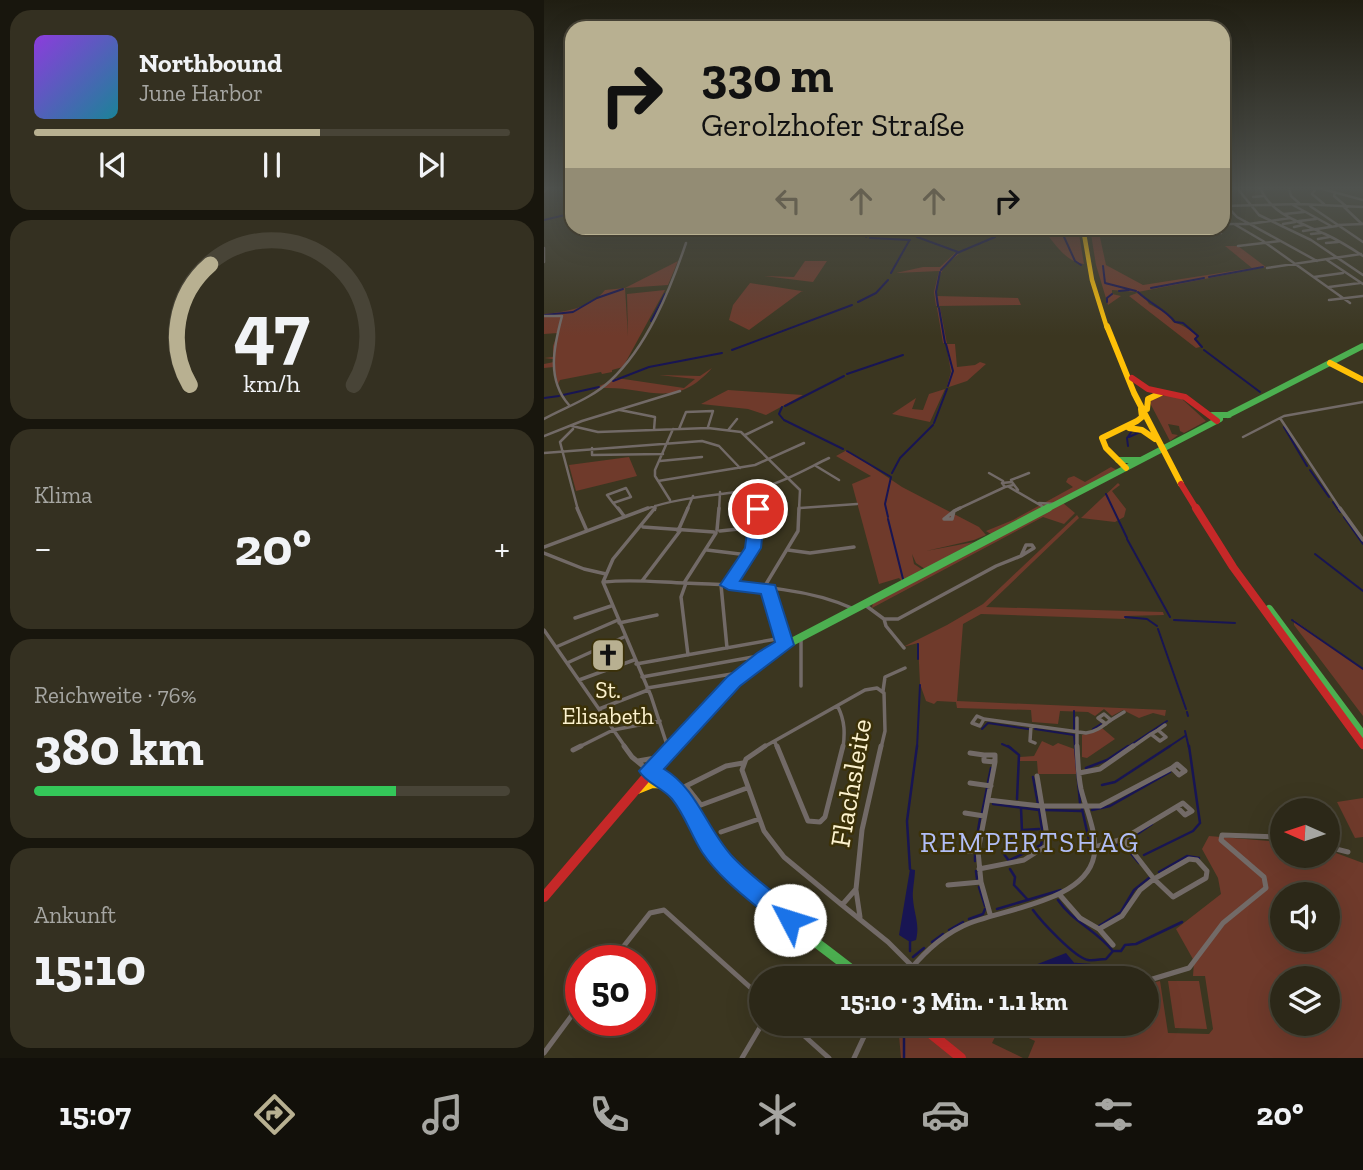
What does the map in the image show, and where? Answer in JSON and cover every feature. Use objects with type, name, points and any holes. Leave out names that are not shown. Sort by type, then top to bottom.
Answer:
[{"type":"main road","points":[[1087,237],[1102,306],[1161,442],[1255,597],[1363,745]]},
{"type":"main road","points":[[1102,306],[1144,408]]},
{"type":"main road","points":[[544,897],[666,753],[744,672],[783,641],[800,637],[1363,346]]},
{"type":"main road","points":[[1330,363],[1363,380]]},
{"type":"main road","points":[[1319,368],[1341,368]]},
{"type":"main road","points":[[1132,378],[1143,387],[1185,397],[1217,421]]},
{"type":"main road","points":[[1126,468],[1104,444],[1102,438],[1109,431],[1140,421],[1150,397],[1169,393]]},
{"type":"main road","points":[[1209,415],[1229,415]]},
{"type":"main road","points":[[1122,428],[1142,430],[1161,442]]},
{"type":"main road","points":[[1170,457],[1253,585],[1363,735]]},
{"type":"main road","points":[[1116,458],[1123,462],[1141,460]]},
{"type":"main road","points":[[650,771],[671,784],[686,802],[710,845],[725,864],[848,966]]},
{"type":"main road","points":[[633,791],[652,783],[671,784]]},
{"type":"main road","points":[[934,1036],[961,1058]]},
{"type":"street","points":[[1255,237],[1350,303]]},
{"type":"street","points":[[1275,237],[1318,261]]},
{"type":"street","points":[[1305,237],[1363,275]]},
{"type":"street","points":[[1318,239],[1329,237]]},
{"type":"street","points":[[1332,237],[1362,255]]},
{"type":"street","points":[[1238,246],[1282,241]]},
{"type":"street","points":[[1326,243],[1339,241]]},
{"type":"street","points":[[544,419],[610,382],[625,365],[668,285],[686,243]]},
{"type":"street","points":[[544,248],[544,262]]},
{"type":"street","points":[[1267,268],[1362,255]]},
{"type":"street","points":[[1327,260],[1361,284]]},
{"type":"street","points":[[1312,278],[1343,273]]},
{"type":"street","points":[[1327,288],[1361,284]]},
{"type":"street","points":[[1329,300],[1363,296]]},
{"type":"street","points":[[544,316],[562,316],[552,353],[560,395],[569,405]]},
{"type":"street","points":[[544,436],[680,391]]},
{"type":"street","points":[[1243,437],[1280,418],[1363,402]]},
{"type":"street","points":[[618,410],[655,417],[654,430]]},
{"type":"street","points":[[679,429],[686,412],[690,410],[713,411],[708,428]]},
{"type":"street","points":[[1280,418],[1363,540]]},
{"type":"street","points":[[729,429],[737,419]]},
{"type":"street","points":[[745,435],[773,422]]},
{"type":"street","points":[[572,427],[729,429],[745,435],[800,490],[798,531],[766,589],[783,641],[635,662],[579,680]]},
{"type":"street","points":[[572,427],[561,440],[562,451],[578,511],[587,531]]},
{"type":"street","points":[[669,500],[655,471],[673,429]]},
{"type":"street","points":[[544,453],[695,441],[714,443],[740,468]]},
{"type":"street","points":[[658,481],[769,461],[804,443]]},
{"type":"street","points":[[593,448],[592,455],[663,454]]},
{"type":"street","points":[[660,461],[702,457]]},
{"type":"street","points":[[544,547],[669,500],[758,488],[790,479],[829,458]]},
{"type":"street","points":[[816,466],[839,480]]},
{"type":"street","points":[[989,472],[1047,509]]},
{"type":"street","points":[[954,511],[1029,473]]},
{"type":"street","points":[[613,503],[631,497],[626,488],[607,493],[613,503],[624,517]]},
{"type":"street","points":[[729,585],[756,539],[758,488]]},
{"type":"street","points":[[688,655],[681,597],[685,583],[717,532],[720,492]]},
{"type":"street","points":[[642,581],[679,531],[693,496]]},
{"type":"street","points":[[1037,502],[1058,503]]},
{"type":"street","points":[[800,508],[857,504]]},
{"type":"street","points":[[636,761],[666,753],[660,721],[611,606],[604,582],[613,559],[656,510],[655,506]]},
{"type":"street","points":[[642,527],[717,532],[757,527]]},
{"type":"street","points":[[788,550],[810,553],[854,547]]},
{"type":"street","points":[[707,550],[748,555]]},
{"type":"street","points":[[544,553],[584,569],[606,574]]},
{"type":"street","points":[[884,619],[904,617],[988,570],[1021,556]]},
{"type":"street","points":[[604,582],[729,585],[842,603],[854,609]]},
{"type":"street","points":[[721,585],[727,648]]},
{"type":"street","points":[[864,604],[884,619],[889,630],[904,648]]},
{"type":"street","points":[[575,618],[611,606]]},
{"type":"street","points":[[556,647],[619,621],[657,615]]},
{"type":"street","points":[[544,630],[636,761],[650,771]]},
{"type":"street","points":[[567,663],[624,637]]},
{"type":"street","points":[[800,637],[801,686]]},
{"type":"street","points":[[642,677],[766,655]]},
{"type":"street","points":[[883,691],[885,677],[905,668]]},
{"type":"street","points":[[599,709],[647,689],[744,672]]},
{"type":"street","name":"Flachsleite","points":[[748,788],[701,806],[686,786],[726,766],[743,763],[751,754],[869,689],[883,691],[885,731],[862,830],[856,889],[860,919]]},
{"type":"street","points":[[775,741],[808,821],[820,822],[825,817],[844,733],[844,715],[838,707]]},
{"type":"street","points":[[984,719],[1077,734],[1093,732],[1124,712]]},
{"type":"street","points":[[1106,724],[1098,718],[1104,714],[1112,720]]},
{"type":"street","points":[[913,966],[944,936],[990,914],[1059,894],[1077,886],[1087,876],[1094,862],[1094,847],[1079,773],[1077,718]]},
{"type":"street","points":[[573,750],[613,730],[660,721]]},
{"type":"street","points":[[1079,773],[1100,769],[1165,725]]},
{"type":"street","points":[[1031,726],[1030,741],[1035,743]]},
{"type":"street","points":[[1151,734],[1160,741],[1166,737],[1158,730]]},
{"type":"street","points":[[970,753],[995,755],[978,851],[981,882],[990,914]]},
{"type":"street","points":[[743,763],[743,775],[770,841],[784,857],[888,942],[911,966]]},
{"type":"street","points":[[988,800],[1042,806],[1086,807],[1107,804],[1172,768]]},
{"type":"street","points":[[979,869],[1001,866],[1033,855],[1044,848],[1047,840],[1037,776]]},
{"type":"street","points":[[970,783],[991,786]]},
{"type":"street","points":[[1094,847],[1123,839],[1177,807]]},
{"type":"street","points":[[965,813],[984,816]]},
{"type":"street","points":[[721,832],[759,819]]},
{"type":"street","points":[[1159,977],[1189,968],[1223,923],[1266,888],[1264,877],[1227,846],[1221,840],[1222,835],[1270,837]]},
{"type":"street","points":[[1099,929],[1126,913],[1137,892],[1154,879],[1189,859],[1197,860],[1207,871],[1206,878],[1173,897],[1154,879],[1123,839]]},
{"type":"street","points":[[1340,850],[1348,852]]},
{"type":"street","points":[[959,851],[978,851]]},
{"type":"street","points":[[948,885],[981,882]]},
{"type":"street","points":[[842,905],[856,889]]},
{"type":"street","points":[[1059,894],[1080,918],[1099,929],[1113,945]]},
{"type":"street","points":[[624,945],[655,909],[668,913],[749,986]]},
{"type":"street","points":[[544,1053],[565,1025]]},
{"type":"street","points":[[742,1058],[755,1036]]},
{"type":"street","points":[[804,1036],[829,1058]]},
{"type":"street","points":[[854,1058],[864,1036]]},
{"type":"shaded area","points":[[1049,237],[1080,237],[1084,264],[1071,259]]},
{"type":"shaded area","points":[[1092,237],[1100,237],[1106,265],[1143,285],[1252,268],[1225,246],[1238,246],[1266,267],[1138,292],[1112,290],[1112,294],[1121,296],[1108,305],[1096,265]]},
{"type":"shaded area","points":[[955,253],[959,254],[949,262],[939,277],[937,296],[1018,298],[1021,305],[936,306],[934,292],[939,271],[896,273],[923,267],[940,267]]},
{"type":"shaded area","points":[[678,261],[668,285],[625,288]]},
{"type":"shaded area","points":[[805,261],[827,261],[813,282],[764,276],[794,277]]},
{"type":"shaded area","points":[[750,283],[802,291],[749,330],[729,320],[733,305]]},
{"type":"shaded area","points":[[625,288],[628,336],[627,294],[665,290],[623,367],[612,372],[560,380],[558,384],[554,367],[544,368],[544,364],[554,362],[553,359],[544,358],[553,357],[553,346],[558,333],[544,334],[544,314],[577,308],[593,301],[605,290]]},
{"type":"shaded area","points":[[1137,293],[1149,304],[1168,314],[1173,322],[1197,336],[1195,339],[1200,347],[1196,348],[1129,296]]},
{"type":"shaded area","points":[[940,307],[947,344],[955,344],[957,367],[980,362],[986,364],[967,381],[949,387],[947,386],[951,372],[937,308]]},
{"type":"shaded area","points":[[712,368],[698,381],[685,389],[673,393],[618,388],[586,390],[617,378],[684,388],[695,379],[659,375],[700,376]]},
{"type":"shaded area","points":[[945,389],[930,422],[892,414],[916,398],[912,409],[923,410],[929,394]]},
{"type":"shaded area","points":[[728,390],[803,395],[766,415],[748,409],[701,404]]},
{"type":"shaded area","points":[[1166,395],[1182,399],[1206,421],[1184,433],[1179,426],[1168,424],[1172,434],[1178,435],[1170,441],[1150,403],[1153,398]]},
{"type":"shaded area","points":[[847,450],[902,487],[979,527],[986,535],[926,551],[974,542],[925,569],[916,563],[912,554],[914,564],[923,570],[902,581],[899,578],[879,584],[852,484],[871,476],[836,456]]},
{"type":"shaded area","points":[[629,457],[637,476],[576,491],[569,465]]},
{"type":"shaded area","points":[[1111,467],[1119,471],[994,536],[986,531],[1013,520],[1073,487],[1066,482],[1068,478],[1074,476],[1085,482]]},
{"type":"shaded area","points":[[1118,483],[1120,485],[1112,491],[1126,509],[1124,517],[1115,522],[1081,518]]},
{"type":"shaded area","points":[[1063,503],[1075,513],[1064,524],[1043,517],[872,608],[873,602]]},
{"type":"shaded area","points":[[1077,515],[1079,518],[986,607],[1163,612],[1164,615],[1125,616],[1125,619],[981,614],[963,624],[957,701],[1166,710],[1165,716],[1153,713],[1139,718],[1123,710],[1112,716],[1104,709],[1095,716],[1088,712],[1060,711],[1058,724],[1032,722],[1031,710],[957,708],[956,702],[937,701],[934,704],[926,701],[920,684],[918,643],[903,647],[983,604]]},
{"type":"shaded area","points":[[1294,620],[1363,669],[1363,716],[1294,625]]},
{"type":"shaded area","points":[[1102,728],[1115,739],[1087,758],[1082,757],[1082,735]]},
{"type":"shaded area","points":[[1042,741],[1053,746],[1058,743],[1077,750],[1079,774],[1038,774],[1037,761],[1020,761],[1020,757],[1034,756]]},
{"type":"shaded area","points":[[1363,798],[1363,837],[1355,838],[1340,808],[1340,802]]},
{"type":"shaded area","points":[[1209,836],[1270,841],[1270,868],[1340,868],[1340,854],[1363,863],[1363,1058],[1028,1058],[1035,1041],[1024,1036],[1159,1036],[1160,981],[1168,1033],[1209,1034],[1213,1029],[1205,976],[1193,976],[1194,961],[1176,929],[1221,894],[1218,878],[1202,849]]},
{"type":"shaded area","points":[[910,869],[915,870],[913,896],[917,929],[916,940],[910,942],[899,935]]},
{"type":"shaded area","points":[[1066,953],[1076,965],[1035,966]]},
{"type":"shaded area","points":[[1168,981],[1199,981],[1207,1029],[1175,1028]]},
{"type":"shaded area","points":[[899,1036],[996,1036],[992,1043],[1023,1058],[901,1058]]},
{"type":"waterway","points":[[918,237],[958,252]]},
{"type":"waterway","points":[[941,270],[957,253],[994,237]]},
{"type":"waterway","points":[[1064,237],[1075,261],[1081,265]]},
{"type":"waterway","points":[[870,238],[910,240]]},
{"type":"waterway","points":[[891,273],[909,241]]},
{"type":"waterway","points":[[1103,266],[1105,283],[1136,291]]},
{"type":"waterway","points":[[1209,277],[1263,267]]},
{"type":"waterway","points":[[938,306],[936,292],[940,272]]},
{"type":"waterway","points":[[1151,288],[1204,278]]},
{"type":"waterway","points":[[858,302],[876,293],[888,280]]},
{"type":"waterway","points":[[545,315],[573,312],[597,298],[623,289]]},
{"type":"waterway","points":[[1119,291],[1129,290]]},
{"type":"waterway","points":[[1138,292],[1175,322],[1183,323],[1198,336],[1195,339],[1202,347]]},
{"type":"waterway","points":[[651,321],[665,294]]},
{"type":"waterway","points":[[1107,302],[1107,298],[1112,294]]},
{"type":"waterway","points":[[732,350],[852,305]]},
{"type":"waterway","points":[[939,308],[945,343]]},
{"type":"waterway","points":[[946,344],[953,371],[948,386]]},
{"type":"waterway","points":[[1204,350],[1260,392]]},
{"type":"waterway","points":[[613,381],[649,367],[722,353]]},
{"type":"waterway","points":[[847,374],[903,355]]},
{"type":"waterway","points":[[785,406],[844,376]]},
{"type":"waterway","points":[[563,395],[599,387]]},
{"type":"waterway","points":[[934,423],[947,389]]},
{"type":"waterway","points":[[544,398],[559,396]]},
{"type":"waterway","points":[[782,407],[779,414],[783,419]]},
{"type":"waterway","points":[[784,420],[843,449]]},
{"type":"waterway","points":[[892,473],[900,458],[933,425]]},
{"type":"waterway","points":[[1284,427],[1307,466]]},
{"type":"waterway","points":[[1128,446],[1127,438],[1132,431]]},
{"type":"waterway","points":[[1129,437],[1140,432]]},
{"type":"waterway","points":[[847,451],[891,477],[885,504],[888,517]]},
{"type":"waterway","points":[[1310,470],[1329,497]]},
{"type":"waterway","points":[[1106,494],[1127,538]]},
{"type":"waterway","points":[[1333,502],[1340,512]]},
{"type":"waterway","points":[[1344,517],[1363,544]]},
{"type":"waterway","points":[[888,519],[903,579]]},
{"type":"waterway","points":[[1127,539],[1170,617]]},
{"type":"waterway","points":[[1315,554],[1363,591]]},
{"type":"waterway","points":[[1125,617],[1147,619],[1157,626]]},
{"type":"waterway","points":[[1174,620],[1235,623]]},
{"type":"waterway","points":[[1292,620],[1363,669]]},
{"type":"waterway","points":[[1158,629],[1186,709]]},
{"type":"waterway","points":[[918,644],[918,659]]},
{"type":"waterway","points":[[917,748],[920,685]]},
{"type":"waterway","points":[[1074,711],[1074,730]]},
{"type":"waterway","points":[[1187,712],[1188,716]]},
{"type":"waterway","points":[[1126,748],[1167,721]]},
{"type":"waterway","points":[[982,729],[988,723],[1028,729]]},
{"type":"waterway","points":[[1093,729],[1101,724]]},
{"type":"waterway","points":[[1035,729],[1074,735],[1075,748]]},
{"type":"waterway","points":[[1185,731],[1189,748]]},
{"type":"waterway","points":[[1170,746],[1185,736]]},
{"type":"waterway","points":[[1002,744],[1010,747]]},
{"type":"waterway","points":[[910,869],[907,821],[917,746]]},
{"type":"waterway","points":[[1075,746],[1080,803]]},
{"type":"waterway","points":[[1086,768],[1107,760],[1128,746]]},
{"type":"waterway","points":[[1102,785],[1115,782],[1170,746]]},
{"type":"waterway","points":[[1144,855],[1193,831],[1200,823],[1189,746]]},
{"type":"waterway","points":[[1010,747],[1019,755],[1017,799]]},
{"type":"waterway","points":[[988,782],[991,768]]},
{"type":"waterway","points":[[1092,810],[1110,806],[1170,772]]},
{"type":"waterway","points":[[1033,777],[1038,804]]},
{"type":"waterway","points":[[982,813],[987,788]]},
{"type":"waterway","points":[[993,804],[1039,810]]},
{"type":"waterway","points":[[1009,861],[1004,854],[1007,842],[1022,831],[1021,808]]},
{"type":"waterway","points":[[1010,860],[1041,845],[1043,836],[1039,809]]},
{"type":"waterway","points":[[1082,809],[1090,845]]},
{"type":"waterway","points":[[1045,810],[1081,811]]},
{"type":"waterway","points":[[975,848],[980,819]]},
{"type":"waterway","points":[[1130,839],[1152,824]]},
{"type":"waterway","points":[[1023,830],[1039,829]]},
{"type":"waterway","points":[[994,836],[1007,837],[1007,840]]},
{"type":"waterway","points":[[1110,848],[1122,843],[1139,863]]},
{"type":"waterway","points":[[975,854],[975,861]]},
{"type":"waterway","points":[[1159,872],[1187,856],[1199,858]]},
{"type":"waterway","points":[[1010,869],[1015,877],[1014,885],[1028,900]]},
{"type":"waterway","points":[[976,871],[977,879]]},
{"type":"waterway","points":[[1099,926],[1121,912],[1134,890],[1149,878]]},
{"type":"waterway","points":[[979,887],[985,906]]},
{"type":"waterway","points":[[1028,900],[1061,890]]},
{"type":"waterway","points":[[997,909],[1028,900]]},
{"type":"waterway","points":[[1058,900],[1070,914],[1112,950]]},
{"type":"waterway","points":[[969,919],[983,914],[985,909]]},
{"type":"waterway","points":[[1033,910],[1067,946],[1082,958],[1090,960],[1106,959],[1113,951],[1121,951],[1125,945],[1136,944],[1182,922]]},
{"type":"waterway","points":[[949,930],[963,922]]},
{"type":"waterway","points":[[932,942],[943,934]]},
{"type":"waterway","points":[[910,942],[910,951]]},
{"type":"waterway","points":[[913,957],[924,948]]},
{"type":"waterway","points":[[1075,964],[1091,966]]},
{"type":"waterway","points":[[904,1036],[904,1058]]},
{"type":"traffic: fast","points":[[1228,415],[1363,346]]},
{"type":"traffic: fast","points":[[1212,415],[1229,415]]},
{"type":"traffic: fast","points":[[713,702],[763,657],[1220,419]]},
{"type":"traffic: fast","points":[[1118,460],[1141,460]]},
{"type":"traffic: fast","points":[[1269,609],[1363,735]]},
{"type":"traffic: fast","points":[[650,771],[674,792],[716,853],[742,881],[847,966]]},
{"type":"traffic: slow","points":[[1085,237],[1095,289],[1114,346],[1145,416],[1181,484]]},
{"type":"traffic: slow","points":[[1330,363],[1363,380]]},
{"type":"traffic: slow","points":[[1147,409],[1148,399],[1161,393]]},
{"type":"traffic: slow","points":[[1126,468],[1106,448],[1102,438],[1137,421],[1142,417],[1141,409]]},
{"type":"traffic: slow","points":[[1129,428],[1142,430],[1155,439]]},
{"type":"traffic: slow","points":[[637,789],[652,783],[668,784]]},
{"type":"traffic: jam","points":[[1132,378],[1148,389],[1185,397],[1217,421]]},
{"type":"traffic: jam","points":[[1181,484],[1233,567],[1363,745]]},
{"type":"traffic: jam","points":[[544,897],[713,702]]},
{"type":"traffic: jam","points":[[934,1036],[961,1058]]},
{"type":"place","name":"St. Elisabeth","points":[[608,655]]},
{"type":"district","name":"REMPERTSHAG","points":[[1030,842]]},
{"type":"route","points":[[758,509],[753,548],[729,585],[769,589],[768,594],[785,645],[763,657],[733,681],[650,771],[677,790],[710,845],[725,864],[790,920]]}]
